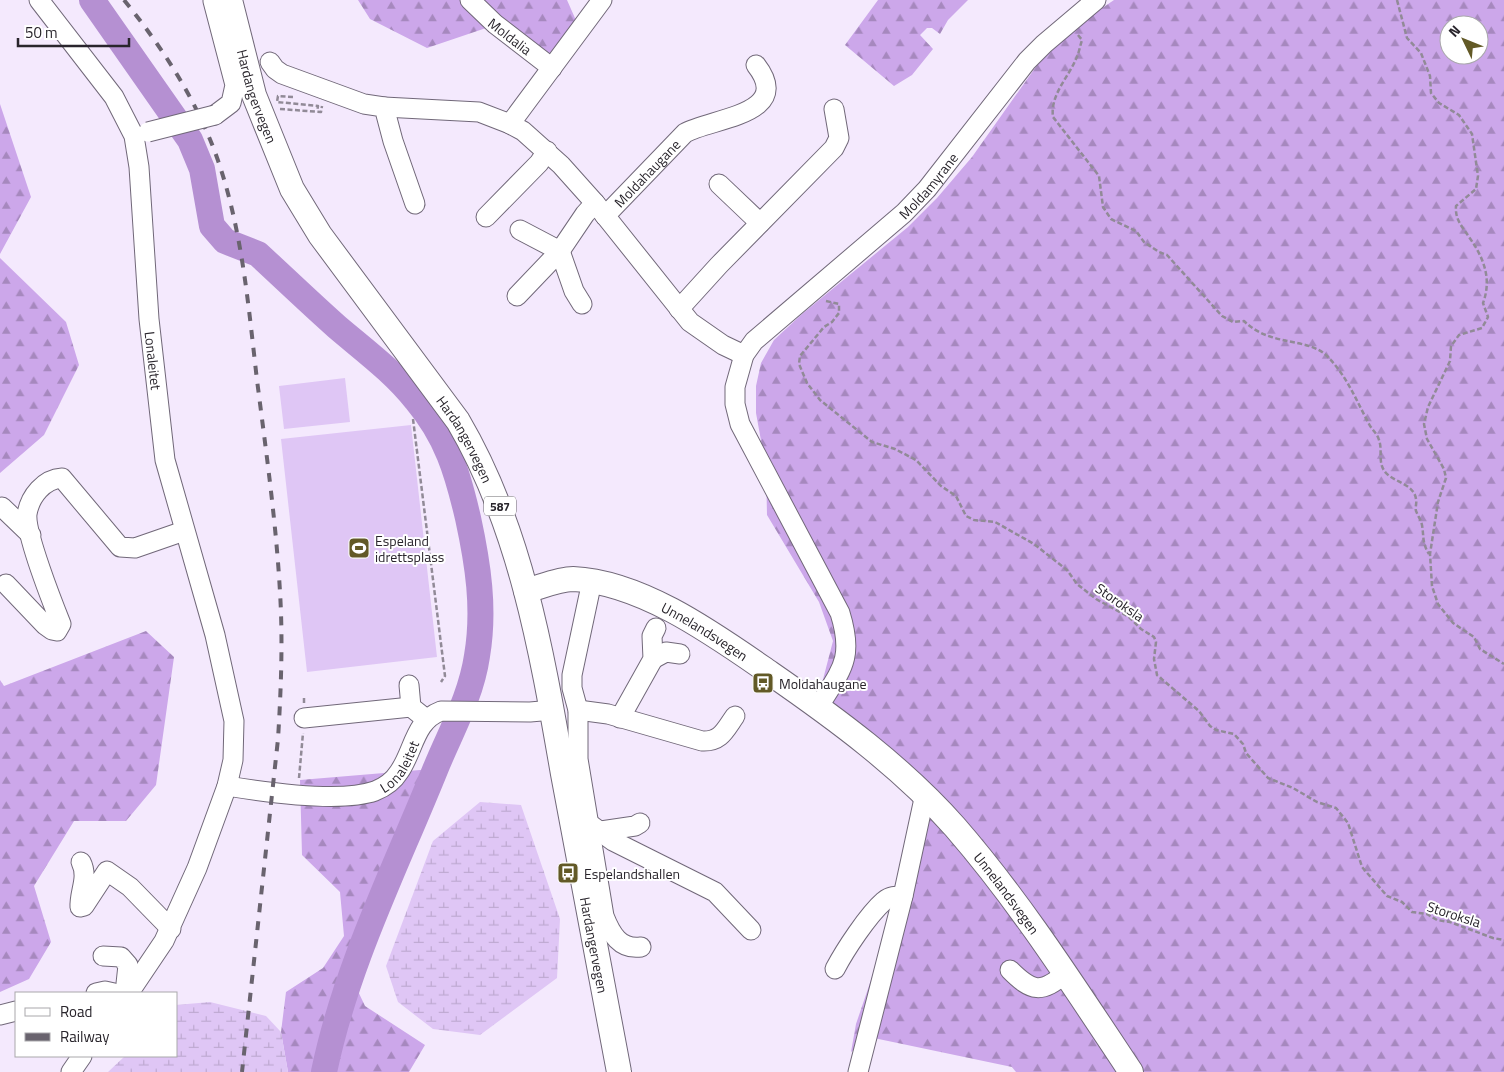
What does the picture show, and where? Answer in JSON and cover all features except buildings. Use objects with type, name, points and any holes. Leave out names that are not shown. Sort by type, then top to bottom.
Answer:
[{"type":"main road","name":"Hardangervegen","points":[[222,1],[254,95],[292,189],[320,235],[425,374],[475,450],[497,497],[526,591],[553,710],[619,1072]]},
{"type":"main road","name":"Unnelandsvegen","points":[[526,591],[571,579],[592,581],[627,591],[678,615],[728,644],[819,706],[925,794],[1002,884],[1066,974],[1131,1072]]},
{"type":"street","name":"Lonaleitet","points":[[39,0],[141,134],[139,167],[156,389],[165,460],[215,634],[234,721],[233,760],[227,786],[194,876],[171,928],[143,964],[129,992]]},
{"type":"street","name":"Moldalia","points":[[470,0],[494,24],[552,68]]},
{"type":"street","name":"Moldamyrane","points":[[744,355],[765,329],[881,234],[915,201],[1027,62],[1068,22],[1096,0]]},
{"type":"street","points":[[141,134],[215,115],[231,103],[235,85],[222,1]]},
{"type":"street","points":[[510,124],[552,68],[596,3]]},
{"type":"street","name":"Moldahaugane","points":[[270,62],[282,74],[364,104],[384,108],[479,112],[510,124],[547,151],[600,210],[679,309],[703,333],[744,355]]},
{"type":"street","name":"Moldahaugane","points":[[600,210],[685,133],[694,128],[746,114],[755,108],[767,87],[756,65]]},
{"type":"street","points":[[384,108],[392,141],[416,204]]},
{"type":"street","points":[[679,309],[834,148],[839,138],[834,109]]},
{"type":"street","points":[[486,217],[534,168],[547,151]]},
{"type":"street","points":[[720,184],[760,223]]},
{"type":"street","points":[[517,296],[560,251],[585,214],[600,210]]},
{"type":"street","points":[[520,230],[560,251],[574,291],[582,304]]},
{"type":"street","points":[[744,355],[735,386],[735,404],[740,424],[840,613],[844,627],[847,652],[843,666],[819,706]]},
{"type":"street","points":[[6,584],[45,624],[52,630],[57,631],[61,624],[31,535],[27,515],[31,502],[44,485],[62,478],[70,485],[96,521],[120,548],[135,548],[184,531]]},
{"type":"street","points":[[2,507],[31,535]]},
{"type":"street","points":[[592,581],[572,675],[572,688],[578,710],[578,759],[596,828],[601,899],[608,926],[619,941],[628,947],[641,947]]},
{"type":"street","points":[[620,718],[653,659],[652,636],[656,628]]},
{"type":"street","points":[[653,659],[666,652],[680,654]]},
{"type":"street","points":[[409,685],[411,707]]},
{"type":"street","points":[[304,718],[411,707],[433,715],[553,710]]},
{"type":"street","points":[[578,710],[620,718],[702,741],[712,741],[722,735],[735,716]]},
{"type":"street","name":"Lonaleitet","points":[[227,786],[274,793],[343,796],[375,791],[390,783],[399,772],[433,715]]},
{"type":"street","points":[[858,1072],[903,896],[925,794]]},
{"type":"street","points":[[596,828],[634,826],[640,823]]},
{"type":"street","points":[[596,828],[613,841],[715,892],[751,930]]},
{"type":"street","points":[[81,862],[84,868],[84,878],[80,908],[84,906],[108,871],[130,887],[171,928]]},
{"type":"street","points":[[835,969],[844,952],[884,901],[895,896],[903,896]]},
{"type":"street","points":[[104,956],[121,958],[128,965],[125,992]]},
{"type":"street","points":[[1010,970],[1024,984],[1039,989],[1050,986],[1066,974]]},
{"type":"street","points":[[0,1015],[15,1011]]},
{"type":"street","points":[[71,1072],[81,1057]]},
{"type":"path","points":[[1397,0],[1407,38],[1421,53],[1430,76],[1431,93],[1439,103],[1459,115],[1472,134],[1478,176],[1476,189],[1456,206],[1455,217],[1471,240],[1488,276],[1488,291],[1483,303],[1488,317],[1482,328],[1459,335],[1450,346],[1450,361],[1428,407],[1424,424],[1427,439],[1444,469],[1446,478],[1438,502],[1430,555],[1432,586],[1438,604],[1452,623],[1474,637],[1480,649],[1504,664]]},
{"type":"path","points":[[1068,22],[1082,40],[1076,60],[1064,78],[1051,107],[1053,117],[1099,176],[1104,207],[1111,219],[1136,231],[1144,242],[1159,252],[1167,254],[1222,316],[1233,322],[1244,321],[1260,333],[1281,341],[1317,348],[1327,356],[1351,385],[1370,428],[1376,433],[1380,442],[1381,465],[1386,473],[1404,483],[1416,499],[1417,512],[1422,525],[1422,542],[1430,555]]},
{"type":"path","points":[[271,110],[321,112]]},
{"type":"path","name":"Storoksla","points":[[814,289],[826,302],[836,302],[840,307],[832,322],[824,327],[800,356],[799,364],[807,383],[820,400],[872,442],[895,449],[916,460],[941,486],[956,496],[966,516],[974,520],[995,522],[1034,544],[1067,570],[1076,584],[1096,599],[1129,617],[1141,629],[1154,637],[1156,642],[1154,659],[1157,675],[1198,711],[1210,726],[1216,730],[1234,734],[1243,744],[1246,753],[1268,778],[1293,788],[1317,802],[1336,808],[1348,823],[1362,867],[1387,896],[1402,902],[1412,912],[1427,914],[1437,920],[1450,922],[1493,938],[1504,940]]},
{"type":"path","points":[[413,420],[445,676],[441,682]]},
{"type":"path","points":[[296,794],[300,772],[304,697]]},
{"type":"green space","points":[[358,0],[567,0],[578,25],[546,64],[492,26],[427,48],[370,19]]},
{"type":"green space","points":[[878,0],[968,0],[948,20],[940,34],[932,28],[927,28],[920,35],[933,49],[912,75],[894,86],[845,45]]},
{"type":"green space","points":[[1114,0],[1504,0],[1504,1072],[1016,1072],[1012,1067],[869,1037],[851,1052],[856,1024],[920,836],[927,807],[822,713],[820,691],[833,641],[819,602],[767,515],[766,468],[756,413],[756,386],[761,363],[774,340],[802,314],[908,227],[937,198],[972,157],[1040,61],[1070,30]]},
{"type":"green space","points":[[0,104],[31,197],[0,254]]},
{"type":"green space","points":[[0,258],[66,322],[79,365],[44,435],[0,473]]},
{"type":"green space","points":[[345,378],[350,422],[284,429],[279,386]]},
{"type":"green space","name":"Espeland idrettsplass","points":[[411,425],[437,657],[307,672],[281,439]]},
{"type":"green space","points":[[146,631],[174,657],[156,785],[126,821],[74,821],[34,886],[51,942],[29,979],[0,992],[0,680],[4,686]]},
{"type":"green space","points":[[432,769],[428,805],[397,849],[347,968],[365,1006],[425,1045],[409,1072],[288,1072],[281,1032],[286,992],[323,968],[344,936],[340,892],[302,855],[300,780]]},
{"type":"green space","points":[[480,802],[521,805],[560,919],[557,978],[480,1035],[433,1029],[398,1002],[386,966],[433,841]]},
{"type":"green space","points":[[210,1002],[266,1016],[281,1032],[288,1072],[108,1072],[124,1057],[178,1057],[178,1005]]},
{"type":"waterway","points":[[92,0],[190,140],[202,169],[212,226],[225,241],[258,254],[407,390],[436,427],[450,455],[468,518],[475,552],[480,604],[479,638],[474,671],[459,714],[358,956],[333,1033],[324,1072]]},
{"type":"railway","points":[[124,0],[164,54],[187,92],[207,131],[224,180],[232,208],[243,265],[273,512],[281,610],[279,721],[242,1072]]},
{"type":"place","name":"Espeland idrettsplass","points":[[359,548]]},
{"type":"place","name":"Moldahaugane","points":[[763,683]]},
{"type":"place","name":"Espelandshallen","points":[[568,873]]}]
